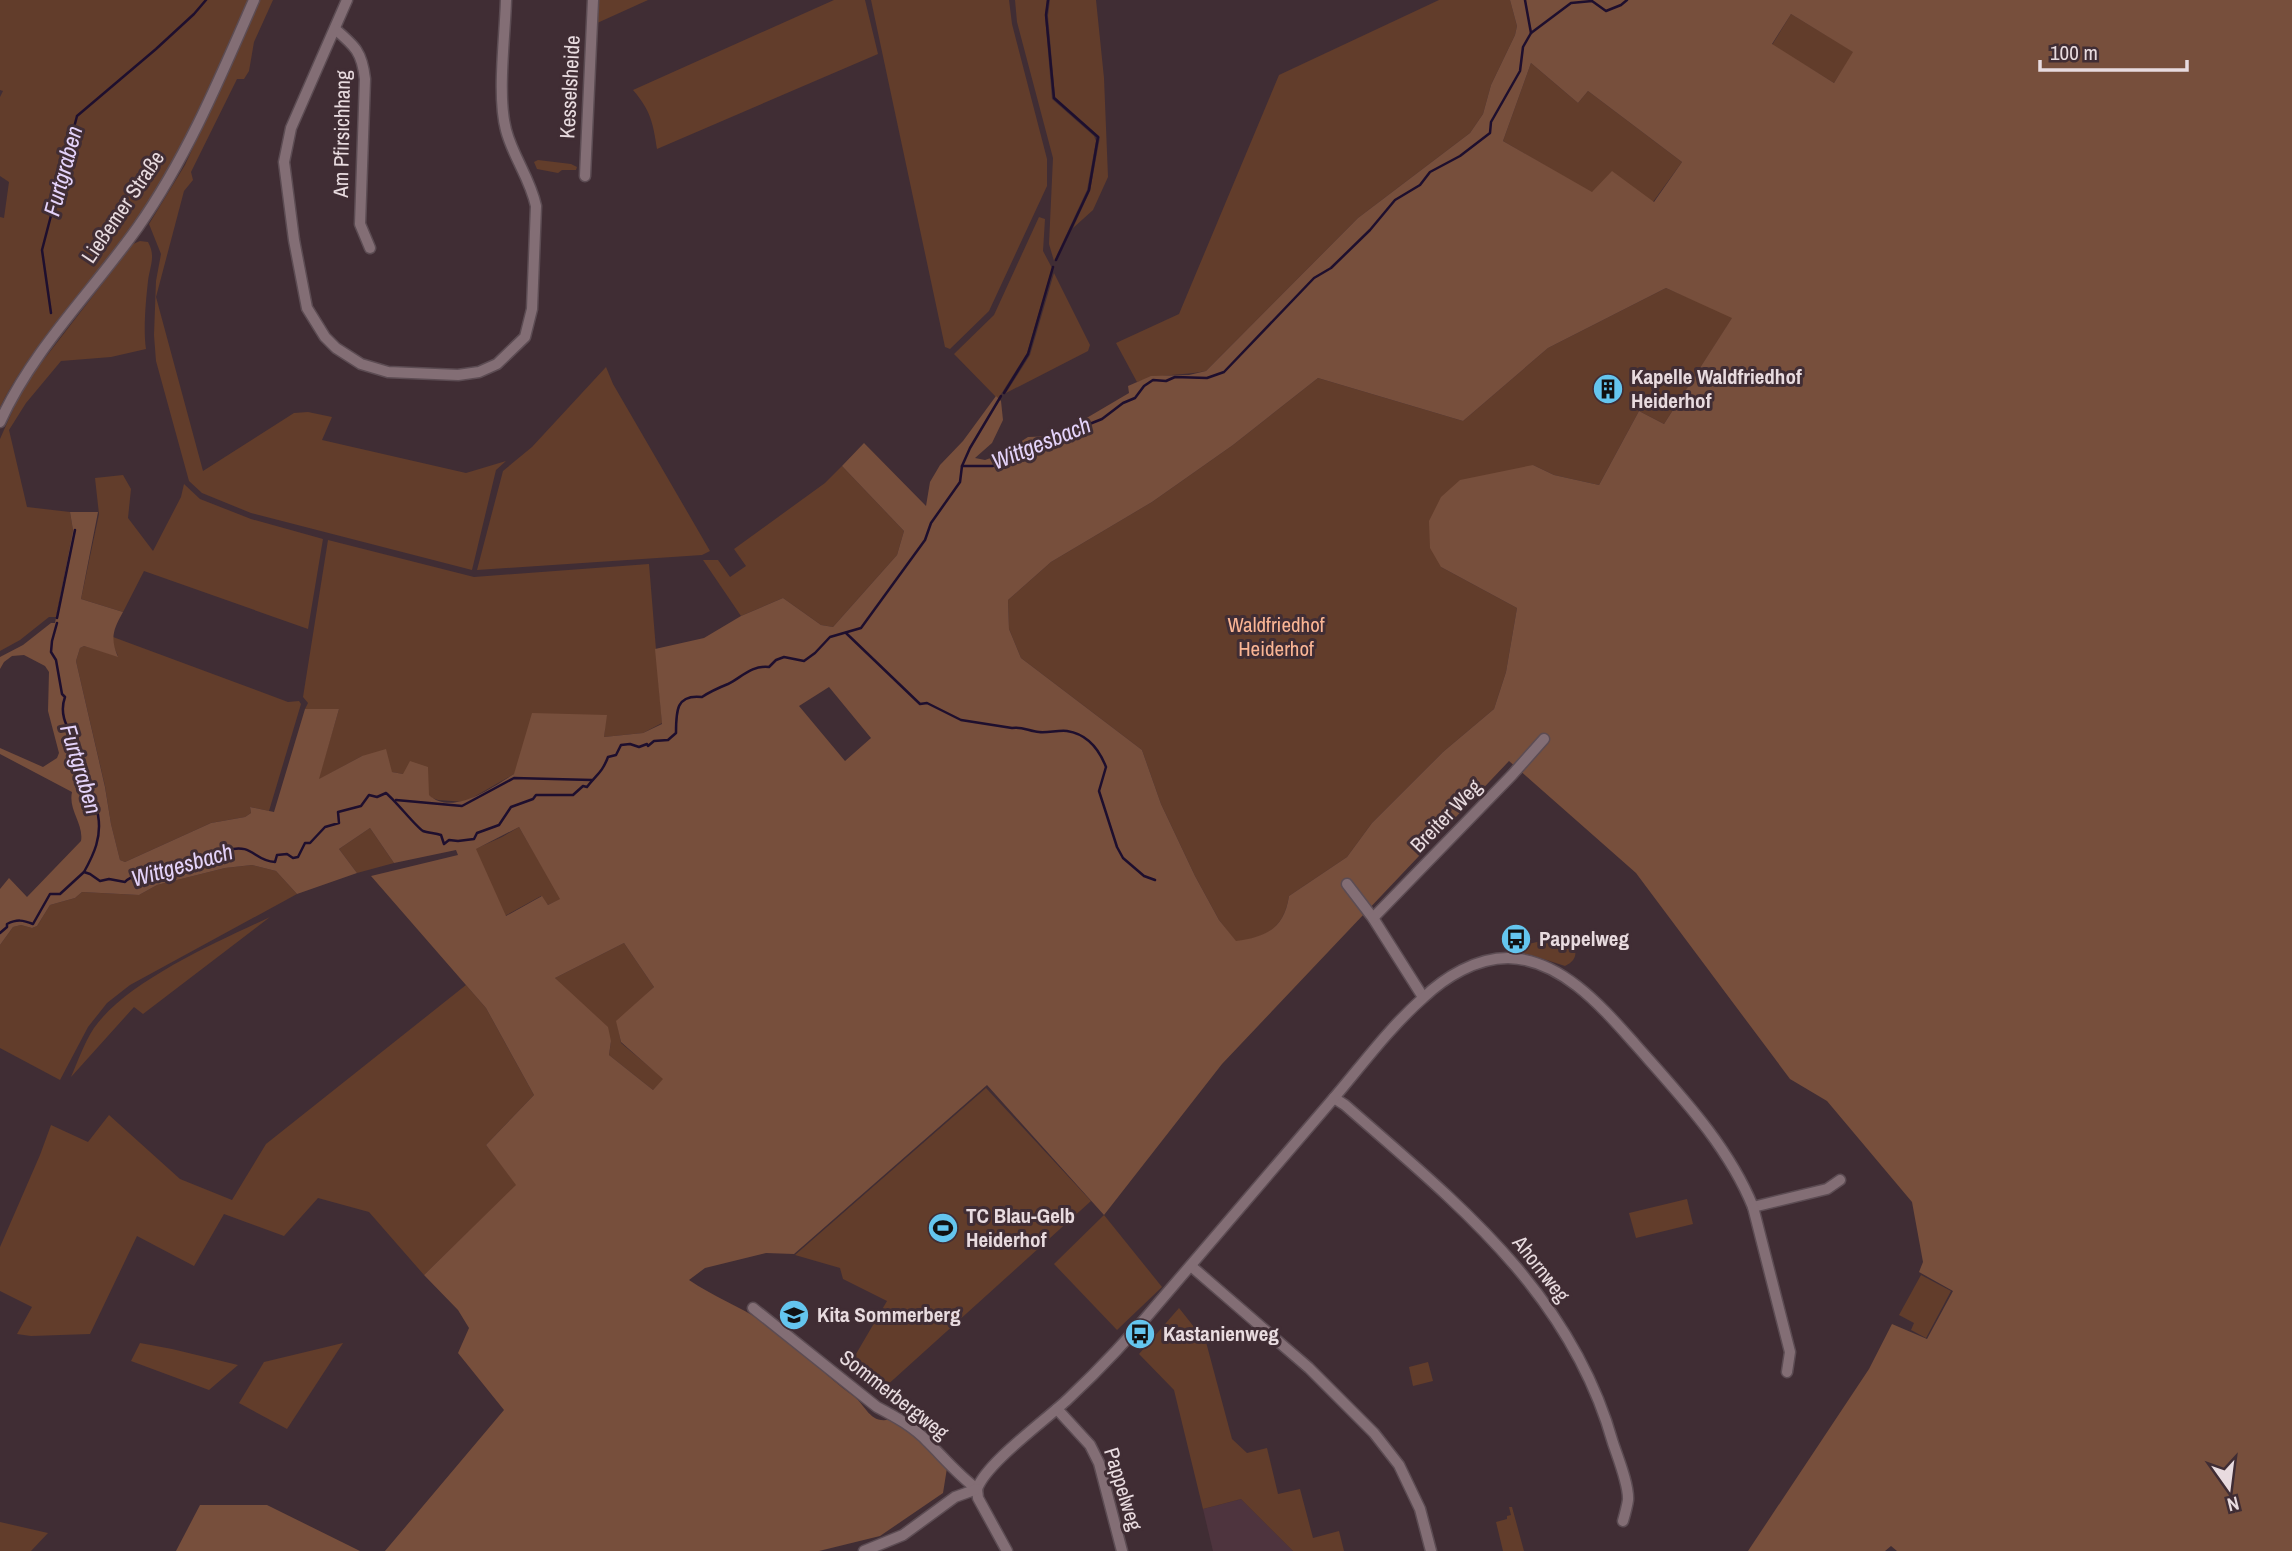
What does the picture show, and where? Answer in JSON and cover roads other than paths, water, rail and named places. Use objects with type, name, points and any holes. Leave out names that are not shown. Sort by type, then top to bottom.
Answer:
[{"type":"street","name":"Ließemer Straße","points":[[0,422],[11,397],[34,361],[138,227],[175,168],[205,111],[254,0]]},
{"type":"street","points":[[347,0],[291,128],[284,162],[289,210],[307,308],[314,323],[336,348],[361,364],[388,372],[458,375],[479,372],[498,364],[522,340],[532,309],[536,205],[533,190],[509,139],[504,121],[506,0]]},
{"type":"street","name":"Kesselsheide","points":[[585,176],[593,0]]},
{"type":"street","name":"Am Pfirsichhang","points":[[335,29],[354,45],[363,60],[365,79],[360,224],[370,248]]},
{"type":"street","name":"Breiter Weg","points":[[1373,918],[1544,739]]},
{"type":"street","points":[[1347,884],[1373,918],[1423,997]]},
{"type":"street","points":[[1007,1551],[978,1498],[979,1482],[993,1465],[1057,1409],[1123,1343],[1400,1020],[1423,997],[1450,977],[1483,962],[1508,958],[1536,963],[1572,982],[1653,1065],[1723,1150],[1754,1207],[1790,1352],[1787,1372]]},
{"type":"street","name":"Ahornweg","points":[[1334,1098],[1477,1222],[1556,1318],[1583,1363],[1608,1423],[1629,1498],[1623,1521]]},
{"type":"street","points":[[1754,1207],[1827,1189],[1840,1180]]},
{"type":"street","points":[[1191,1266],[1309,1368],[1374,1433],[1392,1456],[1420,1509],[1431,1551]]},
{"type":"street","name":"Sommerbergweg","points":[[753,1308],[877,1407],[899,1418],[977,1489]]},
{"type":"street","name":"Pappelweg","points":[[1057,1409],[1090,1445],[1099,1463],[1122,1551]]},
{"type":"street","points":[[864,1551],[904,1535],[955,1497],[977,1489]]},
{"type":"waterway","name":"Furtgraben","points":[[51,313],[42,250],[77,116],[156,49],[206,0]]},
{"type":"waterway","points":[[1048,0],[1046,15],[1054,98],[1098,137],[1089,190],[1056,260]]},
{"type":"waterway","points":[[1525,0],[1531,33]]},
{"type":"waterway","name":"Wittgesbach","points":[[0,933],[7,924],[14,921],[33,924],[50,894],[60,894],[84,872],[100,881],[109,879],[125,882],[137,875],[185,867],[206,856],[212,860],[223,858],[228,850],[236,848],[248,850],[268,861],[275,862],[277,855],[298,857],[305,843],[310,843],[325,827],[339,823],[338,812],[361,806],[369,795],[377,797],[386,793],[423,831],[441,835],[444,844],[449,840],[474,839],[477,833],[499,825],[511,807],[533,799],[536,795],[573,795],[583,786],[587,787],[608,757],[616,755],[621,745],[648,746],[654,741],[668,740],[676,733],[677,711],[682,701],[687,698],[702,697],[752,670],[769,667],[784,657],[804,661],[830,637],[861,628],[925,540],[931,523],[960,482],[962,466],[993,466],[999,459],[1018,454],[1030,443],[1076,433],[1135,398],[1144,386],[1153,380],[1166,381],[1175,377],[1207,378],[1224,372],[1314,278],[1331,268],[1370,230],[1395,200],[1420,185],[1430,172],[1460,156],[1490,133],[1491,122],[1520,71],[1523,47],[1531,33],[1571,3],[1592,1],[1606,11],[1627,0]]},
{"type":"waterway","points":[[1004,393],[1028,354],[1053,267]]},
{"type":"waterway","points":[[962,466],[1001,396]]},
{"type":"waterway","name":"Furtgraben","points":[[57,618],[75,530]]},
{"type":"waterway","name":"Furtgraben","points":[[57,623],[51,652],[56,660],[62,694],[65,697],[64,719],[80,753],[99,823],[96,845],[84,872]]},
{"type":"waterway","points":[[846,633],[920,704],[927,703],[961,720],[1039,732],[1067,731],[1081,735],[1096,748],[1106,767],[1099,791],[1117,847],[1123,858],[1144,876],[1155,880]]},
{"type":"waterway","name":"Wittgesbach","points":[[396,800],[462,806],[514,778],[592,780]]},
{"type":"place","name":"Kapelle Waldfriedhof Heiderhof","points":[[1608,389]]},
{"type":"place","name":"Pappelweg","points":[[1516,939]]},
{"type":"place","name":"TC Blau-Gelb Heiderhof","points":[[943,1228]]},
{"type":"place","name":"Kita Sommerberg","points":[[794,1315]]},
{"type":"place","name":"Kastanienweg","points":[[1140,1334]]},
{"type":"park label","name":"Waldfriedhof Heiderhof","points":[[1276,637]]}]
